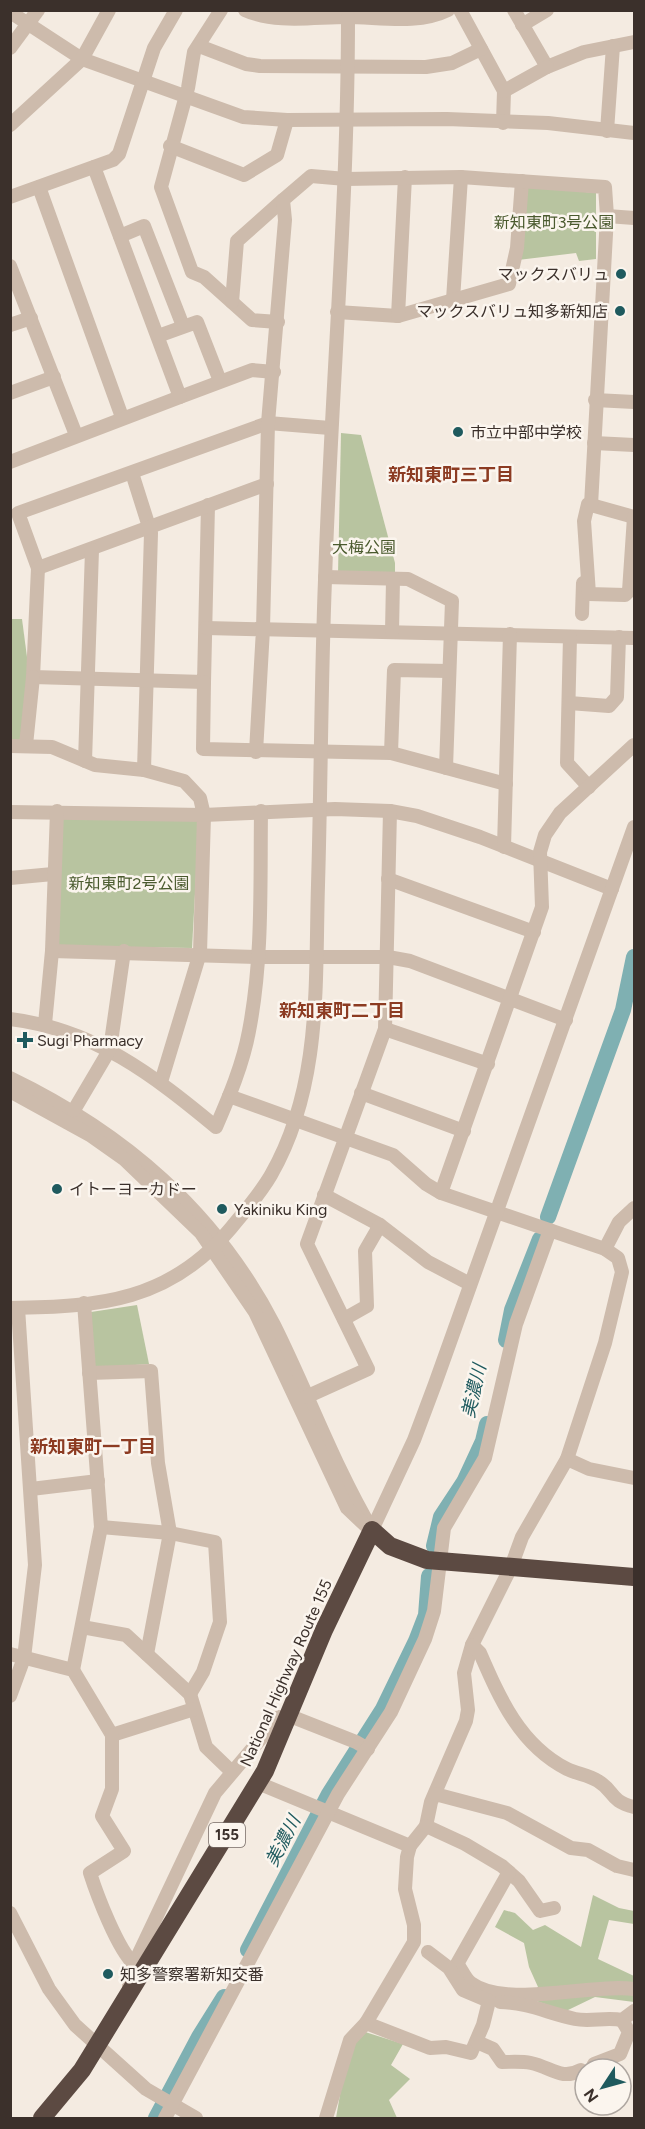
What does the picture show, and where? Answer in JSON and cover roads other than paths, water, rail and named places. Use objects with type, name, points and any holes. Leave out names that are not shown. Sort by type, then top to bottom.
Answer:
[{"type":"highway","points":[[372,1530],[402,1553],[441,1561],[634,1577]]},
{"type":"highway","name":"National Highway Route 155","points":[[42,2118],[76,2078],[97,2046],[258,1783],[289,1718],[324,1630],[372,1530]]},
{"type":"street","points":[[10,48],[38,10]]},
{"type":"street","points":[[10,125],[82,59],[109,10]]},
{"type":"street","points":[[10,197],[114,160],[119,154],[154,48],[176,10]]},
{"type":"street","points":[[222,10],[192,60],[160,187],[192,272],[204,278],[252,320],[278,322]]},
{"type":"street","points":[[245,10],[278,18],[416,18],[448,10]]},
{"type":"street","points":[[460,10],[504,91],[503,123]]},
{"type":"street","points":[[514,10],[547,67]]},
{"type":"street","points":[[522,25],[547,10]]},
{"type":"street","points":[[10,12],[82,59],[243,117],[287,120],[447,119],[548,123],[634,133]]},
{"type":"street","points":[[10,1696],[34,1564],[31,1489],[14,1308],[120,1299],[151,1290],[169,1281],[217,1246],[271,1175],[296,1121],[314,1035],[323,629],[330,428],[346,179],[348,17]]},
{"type":"street","points":[[504,91],[547,67],[584,52],[634,42]]},
{"type":"street","points":[[199,46],[246,64],[260,66],[348,67],[426,67],[453,63],[481,49]]},
{"type":"street","points":[[607,131],[613,46]]},
{"type":"street","points":[[170,146],[244,175],[278,155],[287,120]]},
{"type":"street","points":[[94,167],[180,397]]},
{"type":"street","points":[[232,302],[237,241],[310,176],[346,179],[461,177],[605,187],[607,216],[595,400],[591,505]]},
{"type":"street","points":[[398,316],[405,177]]},
{"type":"street","points":[[453,300],[461,177]]},
{"type":"street","points":[[337,312],[398,316],[509,284],[517,248],[522,181]]},
{"type":"street","points":[[39,187],[122,417]]},
{"type":"street","points":[[255,752],[263,628],[268,423],[285,220],[283,200]]},
{"type":"street","points":[[607,216],[634,218]]},
{"type":"street","points":[[120,236],[144,226],[183,326]]},
{"type":"street","points":[[10,266],[76,435]]},
{"type":"street","points":[[10,326],[31,318]]},
{"type":"street","points":[[158,336],[197,322],[220,381]]},
{"type":"street","points":[[10,462],[122,417],[252,370],[274,372]]},
{"type":"street","points":[[10,393],[54,377]]},
{"type":"street","points":[[595,400],[634,402]]},
{"type":"street","points":[[26,745],[33,677],[38,568],[18,513],[268,423],[330,428]]},
{"type":"street","points":[[594,443],[634,445]]},
{"type":"street","points":[[132,472],[150,526],[144,770]]},
{"type":"street","points":[[38,568],[267,484]]},
{"type":"street","points":[[588,504],[634,517],[629,591],[626,594],[589,594],[584,521],[588,504]]},
{"type":"street","points":[[208,505],[203,749],[255,752],[322,750],[391,753],[506,784]]},
{"type":"street","points":[[85,760],[92,550]]},
{"type":"street","points":[[325,577],[408,579],[452,601],[446,768]]},
{"type":"street","points":[[582,614],[584,579],[587,578]]},
{"type":"street","points":[[392,632],[393,580]]},
{"type":"street","points":[[206,628],[634,638]]},
{"type":"street","points":[[504,847],[510,634]]},
{"type":"street","points":[[570,637],[567,764],[589,787]]},
{"type":"street","points":[[569,703],[609,706],[617,697],[619,637]]},
{"type":"street","points":[[391,753],[394,669],[448,671]]},
{"type":"street","points":[[33,677],[204,682]]},
{"type":"street","points":[[441,1193],[542,907],[540,860],[542,843],[553,823],[634,745]]},
{"type":"street","points":[[10,746],[52,747],[111,768],[144,770],[184,781],[200,798],[204,814],[200,953],[161,1083]]},
{"type":"street","points":[[10,812],[204,814],[357,808],[390,811],[426,819],[612,889]]},
{"type":"street","points":[[10,1019],[45,1024],[110,1049],[161,1083],[216,1127],[229,1096],[249,1033],[260,957],[261,811]]},
{"type":"street","points":[[306,1397],[368,1369],[307,1244],[385,1029],[390,811]]},
{"type":"street","points":[[45,1024],[52,951],[57,812]]},
{"type":"street","points":[[372,1530],[414,1440],[634,827]]},
{"type":"street","points":[[10,878],[53,874]]},
{"type":"street","points":[[388,879],[534,932]]},
{"type":"street","points":[[52,951],[200,953],[260,957],[388,957],[410,961],[566,1020]]},
{"type":"street","points":[[74,1110],[110,1049],[124,951]]},
{"type":"street","points":[[385,1029],[488,1064]]},
{"type":"street","points":[[10,1078],[74,1110],[150,1166],[171,1186],[255,1291],[274,1326],[350,1492],[372,1530]]},
{"type":"street","points":[[10,1091],[90,1135],[124,1159],[217,1246],[255,1312],[347,1508],[351,1514],[372,1530]]},
{"type":"street","points":[[361,1093],[464,1131]]},
{"type":"street","points":[[229,1096],[393,1155],[426,1184],[441,1193],[496,1214],[605,1249],[618,1258],[622,1272],[605,1343],[567,1459],[522,1537],[511,1567],[472,1645],[464,1673],[468,1710],[466,1721],[435,1794],[426,1826],[410,1846],[405,1875],[414,1925],[414,1942],[366,2023],[355,2032],[346,2050],[334,2098],[326,2118]]},
{"type":"street","points":[[324,1195],[380,1225],[428,1262],[470,1284]]},
{"type":"street","points":[[605,1249],[619,1222],[634,1208]]},
{"type":"street","points":[[344,1318],[367,1306],[365,1251],[380,1225]]},
{"type":"street","points":[[165,2118],[329,1813],[362,1745],[391,1712],[425,1639],[434,1611],[444,1528],[485,1458],[516,1324],[550,1230]]},
{"type":"street","points":[[84,1303],[101,1527],[73,1670],[112,1735],[112,1789],[102,1816],[124,1851],[90,1873],[113,1929],[128,1959],[134,1964]]},
{"type":"street","points":[[89,1373],[151,1371],[158,1463],[170,1533],[147,1654]]},
{"type":"street","points":[[567,1459],[589,1469],[634,1478]]},
{"type":"street","points":[[31,1489],[98,1481]]},
{"type":"street","points":[[101,1527],[170,1533],[215,1542],[220,1622],[203,1672],[190,1694]]},
{"type":"street","points":[[82,1627],[126,1635],[190,1694],[207,1747],[232,1772]]},
{"type":"street","points":[[472,1645],[480,1653],[510,1716],[532,1744],[567,1769],[597,1780],[619,1802],[634,1807]]},
{"type":"street","points":[[17,1656],[73,1670]]},
{"type":"street","points":[[112,1735],[195,1709]]},
{"type":"street","points":[[126,2000],[134,1964],[208,1807],[232,1772],[279,1717],[289,1718],[362,1745]]},
{"type":"street","points":[[258,1783],[410,1846]]},
{"type":"street","points":[[435,1794],[507,1813],[571,1848],[588,1850],[617,1866],[634,1870]]},
{"type":"street","points":[[426,1826],[465,1844],[509,1872],[533,1898],[540,1911],[554,1908]]},
{"type":"street","points":[[457,1964],[509,1872]]},
{"type":"street","points":[[10,1913],[49,1989],[75,2025],[146,2088],[196,2118]]},
{"type":"street","points":[[414,1942],[449,1968],[463,1990],[489,2001],[530,2004],[578,2020],[607,2018],[622,2020],[634,2012]]},
{"type":"street","points":[[428,1952],[439,1954],[457,1964],[470,1982],[492,1992],[552,1994],[598,1987],[634,1989]]},
{"type":"street","points":[[366,2023],[430,2049],[446,2047],[471,2053],[477,2042],[489,2001]]},
{"type":"street","points":[[612,2057],[620,2054],[629,2032],[622,2020]]},
{"type":"street","points":[[477,2042],[493,2049],[502,2062],[534,2064],[561,2075],[573,2074]]},
{"type":"waterway","name":"美濃川","points":[[548,1217],[623,1010],[634,957]]},
{"type":"waterway","name":"美濃川","points":[[506,1340],[512,1310],[540,1239]]},
{"type":"waterway","name":"美濃川","points":[[434,1546],[441,1517],[464,1482],[483,1441],[487,1424]]},
{"type":"waterway","name":"美濃川","points":[[248,1950],[329,1794],[383,1709],[416,1641],[426,1615],[429,1576]]},
{"type":"waterway","name":"美濃川","points":[[156,2118],[199,2037],[224,1997]]},
{"type":"place","name":"マックスバリュ","points":[[621,274]]},
{"type":"place","name":"マックスバリュ知多新知店","points":[[620,311]]},
{"type":"place","name":"市立中部中学校","points":[[458,432]]},
{"type":"place","name":"Sugi Pharmacy","points":[[25,1040]]},
{"type":"place","name":"イトーヨーカドー","points":[[57,1189]]},
{"type":"place","name":"Yakiniku King","points":[[222,1209]]},
{"type":"place","name":"知多警察署新知交番","points":[[108,1974]]},
{"type":"district","name":"新知東町三丁目","points":[[451,475]]},
{"type":"district","name":"新知東町二丁目","points":[[342,1011]]},
{"type":"district","name":"新知東町一丁目","points":[[93,1447]]},
{"type":"park label","name":"新知東町3号公園","points":[[554,222]]},
{"type":"park label","name":"大梅公園","points":[[364,547]]},
{"type":"park label","name":"新知東町2号公園","points":[[129,883]]}]
